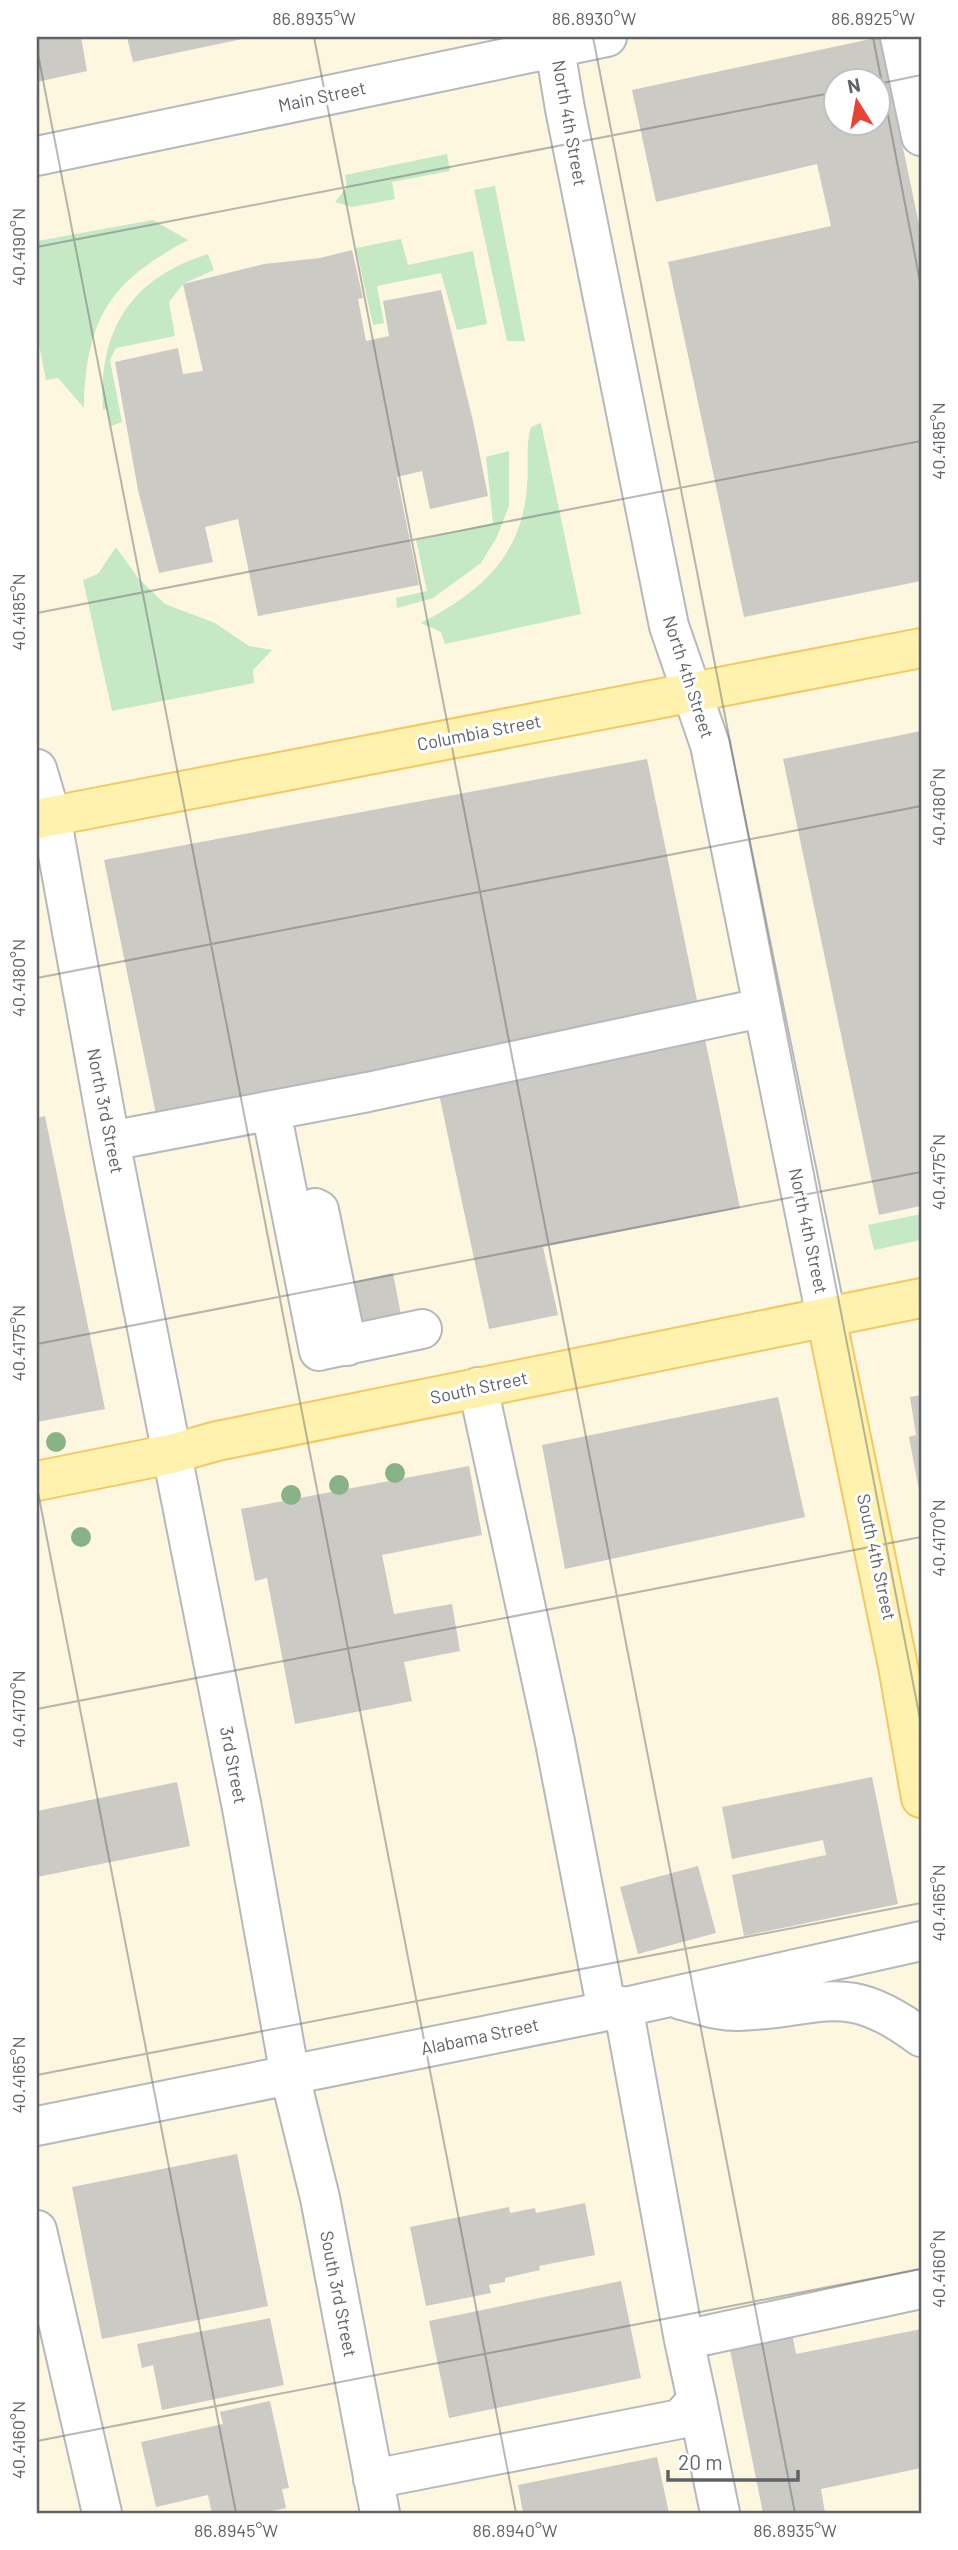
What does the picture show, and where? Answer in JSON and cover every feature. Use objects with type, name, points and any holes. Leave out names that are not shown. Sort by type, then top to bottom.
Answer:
[{"type":"main road","name":"Columbia Street","points":[[44,818],[921,648]]},
{"type":"main road","name":"South Street","points":[[37,1481],[171,1454],[217,1441],[921,1298]]},
{"type":"main road","name":"South 4th Street","points":[[826,1317],[910,1664],[921,1798]]},
{"type":"street","name":"Main Street","points":[[37,156],[554,43],[607,37]]},
{"type":"street","points":[[900,37],[921,136]]},
{"type":"street","name":"North 4th Street","points":[[554,43],[567,122],[669,626],[710,745],[761,1008],[826,1317]]},
{"type":"street","name":"North 3rd Street","points":[[37,769],[44,818],[171,1454]]},
{"type":"street","points":[[110,1141],[368,1092],[761,1008]]},
{"type":"street","points":[[271,1111],[327,1350],[422,1329]]},
{"type":"street","points":[[478,1387],[615,2009],[720,2513]]},
{"type":"street","name":"3rd Street","points":[[171,1454],[242,1808],[290,2076]]},
{"type":"street","name":"Alabama Street","points":[[37,2126],[615,2009],[921,1941]]},
{"type":"street","points":[[669,1997],[735,2012],[841,1999],[876,2008],[921,2037]]},
{"type":"street","name":"South 3rd Street","points":[[290,2076],[320,2198],[377,2496]]},
{"type":"street","points":[[37,2230],[102,2513]]},
{"type":"street","points":[[684,2340],[921,2289]]},
{"type":"street","points":[[377,2496],[680,2419],[697,2400]]},
{"type":"shaded area","points":[[37,37],[921,37],[921,2513],[37,2513]]},
{"type":"green space","points":[[447,154],[450,171],[392,182],[395,199],[352,207],[335,202],[347,187],[345,175]]},
{"type":"green space","points":[[495,186],[525,341],[507,341],[474,190]]},
{"type":"green space","points":[[153,220],[188,240],[139,271],[107,306],[90,350],[84,408],[58,378],[46,380],[37,335],[37,241]]},
{"type":"green space","points":[[401,239],[408,265],[473,251],[487,324],[457,330],[441,273],[377,286],[384,323],[373,325],[356,248]]},
{"type":"green space","points":[[208,254],[214,270],[183,284],[169,302],[175,336],[116,348],[110,360],[122,422],[111,426],[107,409],[103,410],[106,355],[125,311],[158,277],[181,264]]},
{"type":"green space","points":[[541,423],[581,614],[445,644],[441,632],[421,623],[479,585],[507,552],[517,533],[523,511],[531,427]]},
{"type":"green space","points":[[509,451],[509,506],[497,537],[481,563],[433,598],[397,608],[396,598],[427,591],[416,540],[493,523],[486,457]]},
{"type":"green space","points":[[116,547],[138,578],[165,604],[215,623],[249,646],[272,650],[253,670],[254,683],[112,711],[83,580],[98,574]]},
{"type":"green space","points":[[921,1214],[921,1240],[874,1250],[868,1225]]},
{"type":"building","points":[[37,37],[81,37],[87,71],[37,82]]},
{"type":"building","points":[[127,37],[247,37],[247,38],[133,62]]},
{"type":"building","points":[[880,37],[886,66],[822,66],[822,136],[892,136],[892,95],[921,234],[921,581],[744,617],[668,262],[831,226],[817,164],[656,202],[632,90]]},
{"type":"building","points":[[352,250],[363,298],[358,299],[366,341],[389,336],[383,301],[441,290],[488,496],[430,509],[422,471],[397,477],[419,585],[258,616],[238,519],[205,527],[213,562],[159,573],[138,490],[115,362],[178,348],[183,374],[203,371],[183,284],[264,264],[320,258]]},
{"type":"building","points":[[921,731],[921,1206],[879,1215],[783,759]]},
{"type":"building","points":[[647,759],[740,1208],[543,1247],[558,1315],[489,1329],[432,1061],[156,1114],[104,860]]},
{"type":"building","points":[[45,1116],[105,1409],[37,1422],[37,1118]]},
{"type":"building","points":[[393,1273],[401,1315],[319,1331],[310,1291]]},
{"type":"building","points":[[921,1395],[920,1496],[909,1437],[916,1435],[910,1397]]},
{"type":"building","points":[[778,1397],[805,1517],[565,1569],[542,1445]]},
{"type":"building","points":[[469,1466],[482,1535],[382,1555],[394,1614],[452,1604],[460,1651],[404,1662],[412,1701],[295,1724],[267,1578],[255,1581],[241,1509]]},
{"type":"building","points":[[872,1777],[898,1904],[744,1936],[732,1875],[826,1855],[823,1840],[732,1859],[722,1807]]},
{"type":"building","points":[[177,1782],[190,1846],[37,1877],[37,1811]]},
{"type":"building","points":[[698,1866],[716,1933],[638,1954],[620,1887]]},
{"type":"building","points":[[237,2154],[268,2306],[102,2339],[72,2187]]},
{"type":"building","points":[[585,2203],[595,2255],[539,2266],[540,2270],[505,2278],[505,2282],[489,2285],[491,2293],[426,2306],[410,2227],[509,2207],[510,2213],[535,2208],[536,2213]]},
{"type":"building","points":[[621,2281],[641,2378],[449,2418],[429,2321]]},
{"type":"building","points":[[270,2318],[284,2385],[162,2410],[153,2365],[142,2368],[137,2344]]},
{"type":"building","points":[[791,2328],[796,2354],[921,2329],[921,2468],[821,2489],[825,2513],[763,2513],[728,2340]]},
{"type":"building","points":[[270,2401],[289,2488],[282,2489],[286,2508],[263,2513],[212,2513],[208,2495],[156,2507],[141,2442],[223,2424],[220,2412]]},
{"type":"building","points":[[657,2457],[669,2513],[523,2513],[518,2485]]}]
